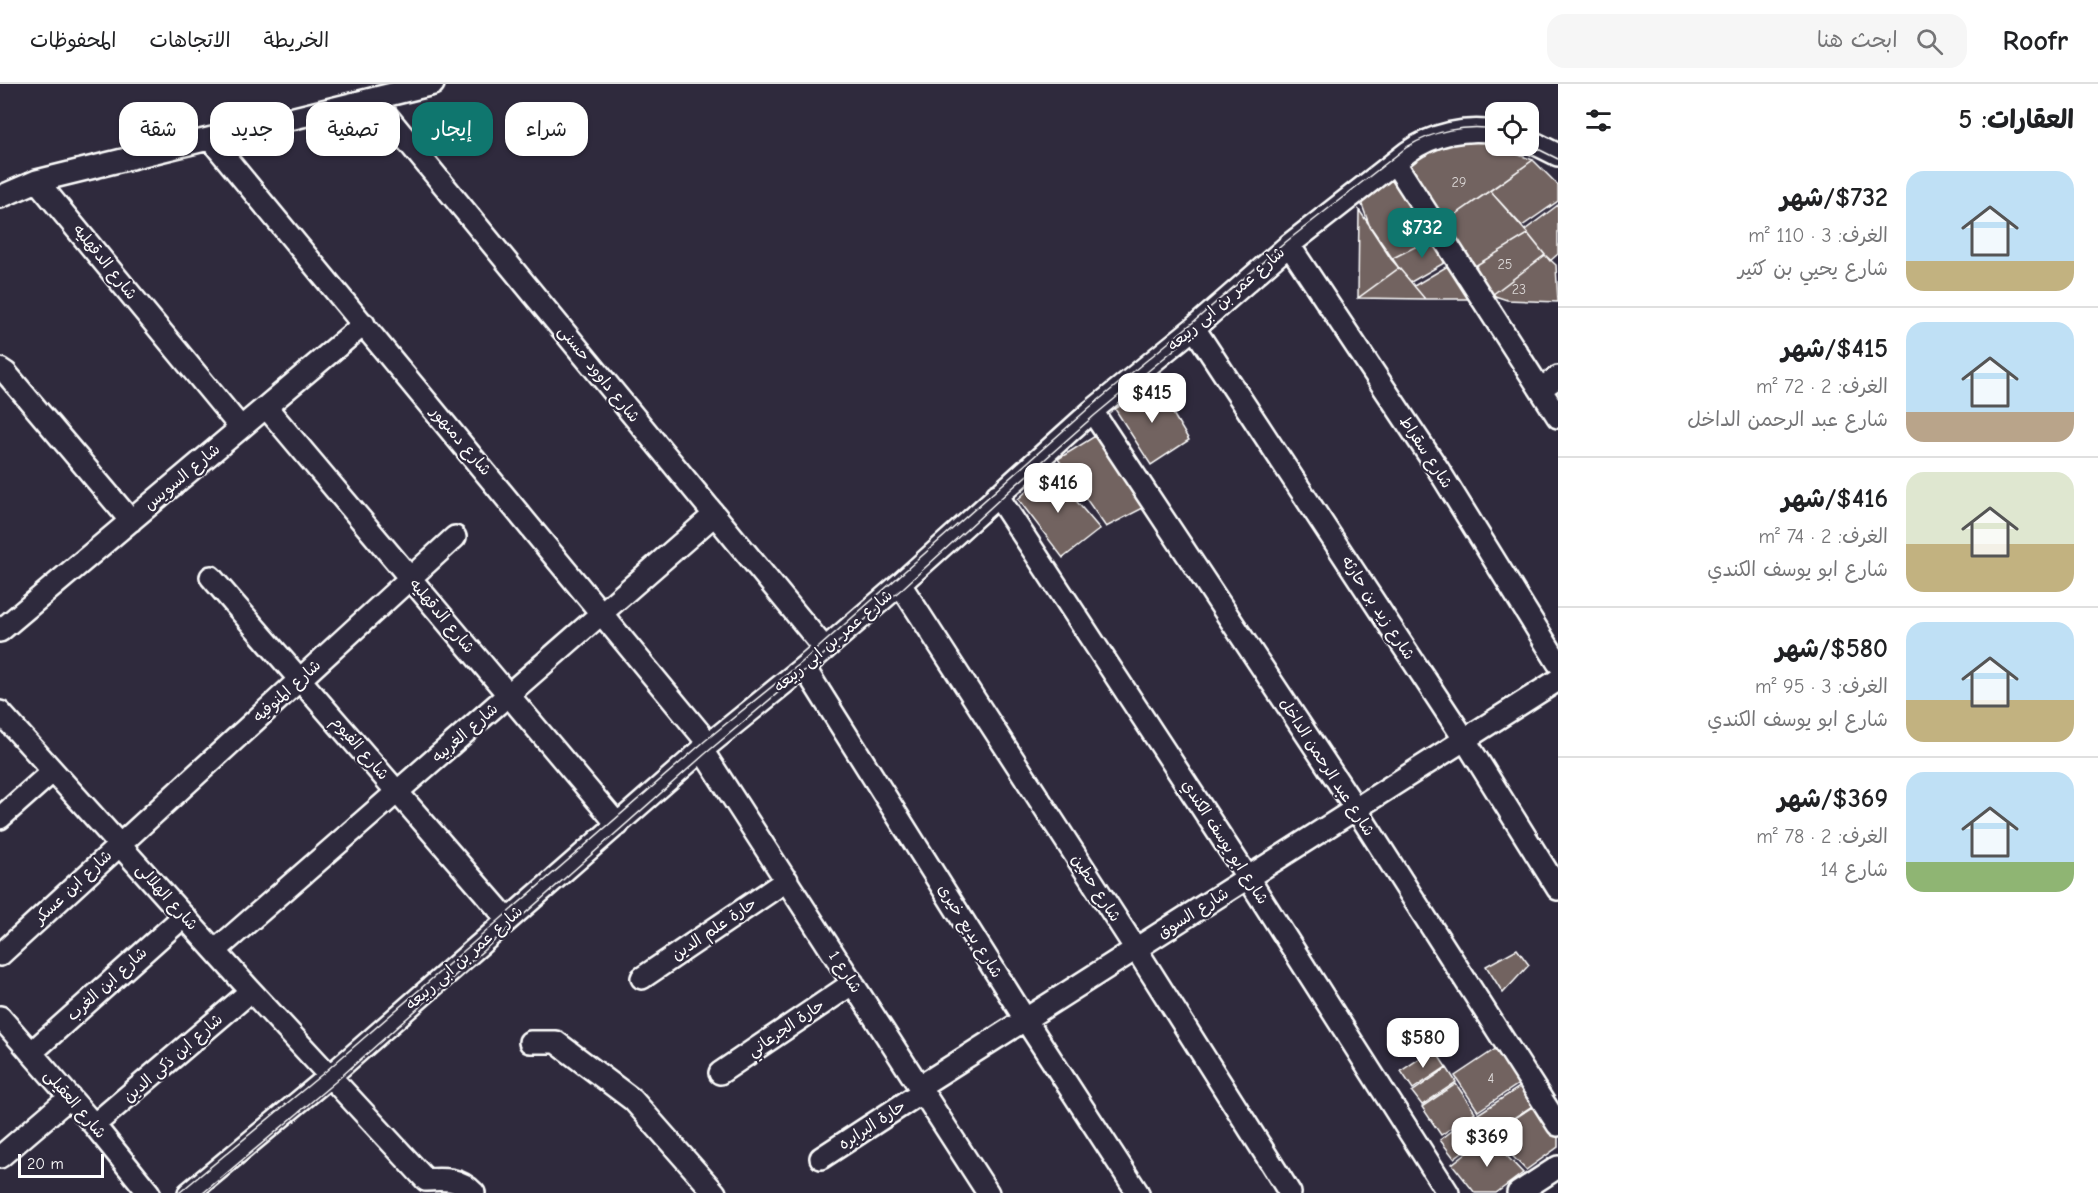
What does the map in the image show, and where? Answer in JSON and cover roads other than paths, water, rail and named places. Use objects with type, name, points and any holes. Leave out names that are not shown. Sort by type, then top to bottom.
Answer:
[{"type":"street","points":[[294,119],[432,84]]},
{"type":"street","name":"شارع داوود حسنى","points":[[373,99],[825,649]]},
{"type":"street","name":"شارع عمر بن ابى ربيعه","points":[[189,1193],[333,1079],[508,920],[706,747],[825,649],[1092,411],[1194,328],[1289,245],[1424,142],[1443,135],[1485,132]]},
{"type":"street","points":[[0,196],[37,181],[210,140]]},
{"type":"street","points":[[1539,146],[1558,155]]},
{"type":"street","name":"شارع دمنهور","points":[[224,156],[602,612],[706,747]]},
{"type":"street","points":[[1395,163],[1558,417]]},
{"type":"street","name":"شارع الدقهليه","points":[[37,181],[240,427]]},
{"type":"street","name":"شارع سقراط","points":[[1289,245],[1438,469],[1558,663]]},
{"type":"street","name":"شارع السويس","points":[[0,631],[364,324]]},
{"type":"street","name":"شارع زيد بن حارثه","points":[[1194,328],[1465,740],[1558,889]]},
{"type":"street","points":[[0,369],[6,373],[131,520]]},
{"type":"street","points":[[1540,389],[1558,377]]},
{"type":"street","name":"شارع الدقهليه","points":[[266,407],[618,825]]},
{"type":"street","name":"شارع عبد الرحمن الداخل","points":[[1092,411],[1356,809],[1558,1125]]},
{"type":"street","name":"شارع ابو يوسف الكندي","points":[[998,495],[1248,878],[1448,1193]]},
{"type":"street","name":"شارع الغربيه","points":[[215,951],[714,515]]},
{"type":"street","name":"شارع المنوفيه","points":[[119,844],[455,537]]},
{"type":"street","name":"شارع الفيوم","points":[[211,577],[508,920]]},
{"type":"street","name":"شارع حطين","points":[[900,584],[1136,949],[1290,1193]]},
{"type":"street","name":"شارع بديع خيرى","points":[[804,667],[1025,1019],[1138,1193]]},
{"type":"street","name":"شارع السوق","points":[[921,1089],[1025,1019],[1558,680]]},
{"type":"street","name":"شارع الهلالى","points":[[0,712],[251,991],[426,1180],[448,1178],[466,1184],[474,1193]]},
{"type":"street","name":"شارع 1","points":[[706,747],[787,880],[988,1193]]},
{"type":"street","points":[[0,818],[54,771]]},
{"type":"street","name":"شارع ابن عسكر","points":[[0,955],[119,844]]},
{"type":"street","name":"حارة علم الدين","points":[[642,978],[787,880]]},
{"type":"street","name":"شارع ابن الغرب","points":[[31,1053],[184,916]]},
{"type":"street","name":"حارة الجرعاني","points":[[720,1073],[853,983]]},
{"type":"street","name":"شارع ابن ذكى الدين","points":[[94,1125],[251,991]]},
{"type":"street","name":"شارع العقيلى","points":[[0,1017],[94,1125],[149,1193]]},
{"type":"street","points":[[530,1042],[556,1042],[633,1100],[715,1193]]},
{"type":"street","name":"حارة البرابره","points":[[821,1158],[921,1089]]},
{"type":"street","points":[[0,1157],[70,1097]]},
{"type":"street","points":[[1518,1193],[1558,1167]]},
{"type":"tram line","points":[[179,1193],[326,1071],[706,740],[801,663],[1090,407],[1287,241],[1417,141],[1450,130],[1485,128]]},
{"type":"tram line","points":[[1539,150],[1558,159]]},
{"type":"tram line","points":[[203,1193],[335,1082],[705,754],[903,588],[1095,415],[1193,334]]}]
